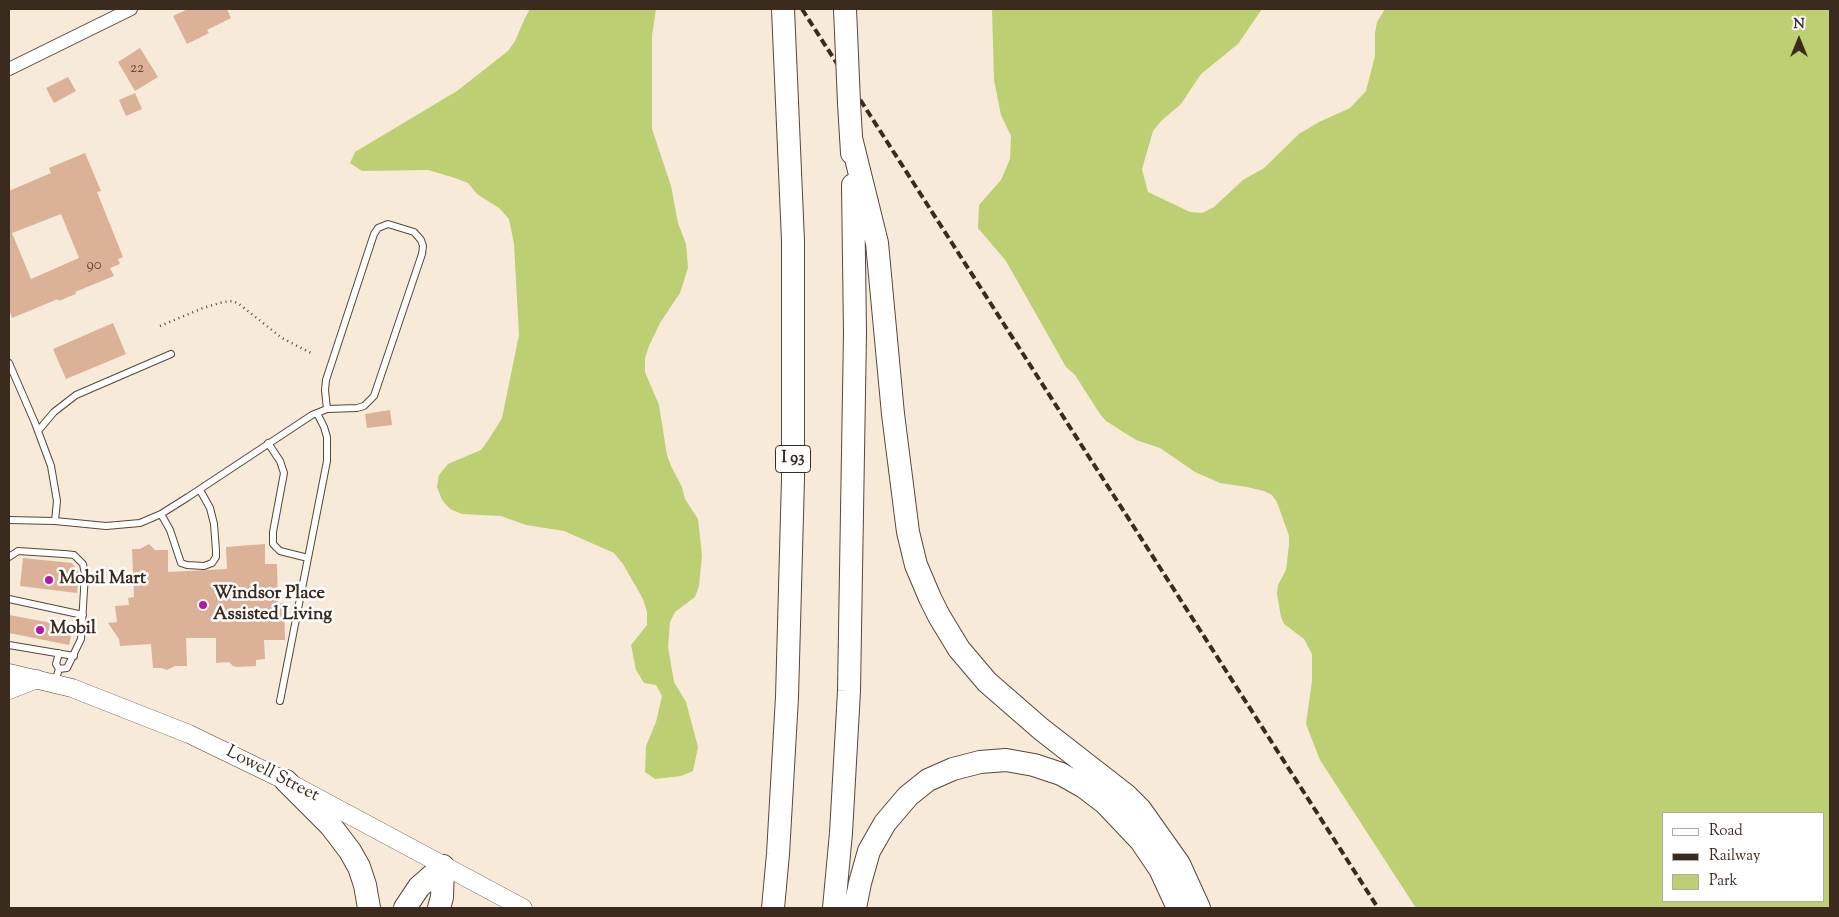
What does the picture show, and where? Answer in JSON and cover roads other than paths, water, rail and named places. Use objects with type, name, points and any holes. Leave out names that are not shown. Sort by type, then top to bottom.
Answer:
[{"type":"highway","name":"I 93","points":[[772,908],[778,854],[787,697],[793,470],[793,241],[783,9]]},
{"type":"highway","points":[[834,908],[841,833],[849,681],[855,333],[851,138],[845,9]]},
{"type":"highway","points":[[851,138],[877,243],[893,414],[908,532],[916,565],[938,616],[959,649],[987,682],[1041,729],[1127,796],[1140,809],[1179,864],[1199,908]]},
{"type":"highway","points":[[855,908],[869,851],[885,823],[908,796],[928,780],[953,769],[980,762],[1006,760],[1034,765],[1061,774],[1084,787],[1105,803],[1121,818],[1146,848],[1160,869],[1178,908]]},
{"type":"highway","points":[[286,781],[331,826],[350,851],[362,876],[369,908]]},
{"type":"highway","points":[[405,908],[419,887],[444,866]]},
{"type":"highway","points":[[439,908],[442,897],[444,866]]},
{"type":"main road","name":"Lowell Street","points":[[9,673],[37,679],[57,676],[124,708],[189,734],[286,781],[523,908]]},
{"type":"main road","points":[[9,690],[37,679]]},
{"type":"street","points":[[9,69],[131,9]]},
{"type":"lane","points":[[9,520],[55,520],[106,526],[140,523],[161,514],[200,490],[268,443],[317,413],[328,409],[361,407],[374,396],[423,250],[423,243],[420,237],[411,230],[388,224],[378,228],[374,234],[326,380],[325,390],[328,409]]},
{"type":"lane","points":[[38,431],[54,412],[76,395],[171,354]]},
{"type":"lane","points":[[9,363],[38,431],[55,479],[57,501],[55,520]]},
{"type":"lane","points":[[280,701],[327,460],[328,446],[324,427],[317,413]]},
{"type":"lane","points":[[268,443],[280,461],[284,473],[273,532],[273,544],[280,551],[308,558]]},
{"type":"lane","points":[[161,514],[170,530],[181,563],[204,566],[212,563],[216,554],[215,529],[210,508],[200,490]]},
{"type":"lane","points":[[9,556],[18,551],[74,556],[80,559],[83,564],[85,574],[81,639],[67,668],[57,676]]},
{"type":"lane","points":[[9,599],[83,614]]},
{"type":"lane","points":[[9,645],[74,656]]},
{"type":"lane","points":[[57,676],[56,664],[58,653]]},
{"type":"railway","points":[[802,9],[1378,908]]},
{"type":"place","name":"Mobil Mart","points":[[49,580]]},
{"type":"place","name":"Windsor Place Assisted Living","points":[[203,605]]},
{"type":"place","name":"Mobil","points":[[40,630]]}]
